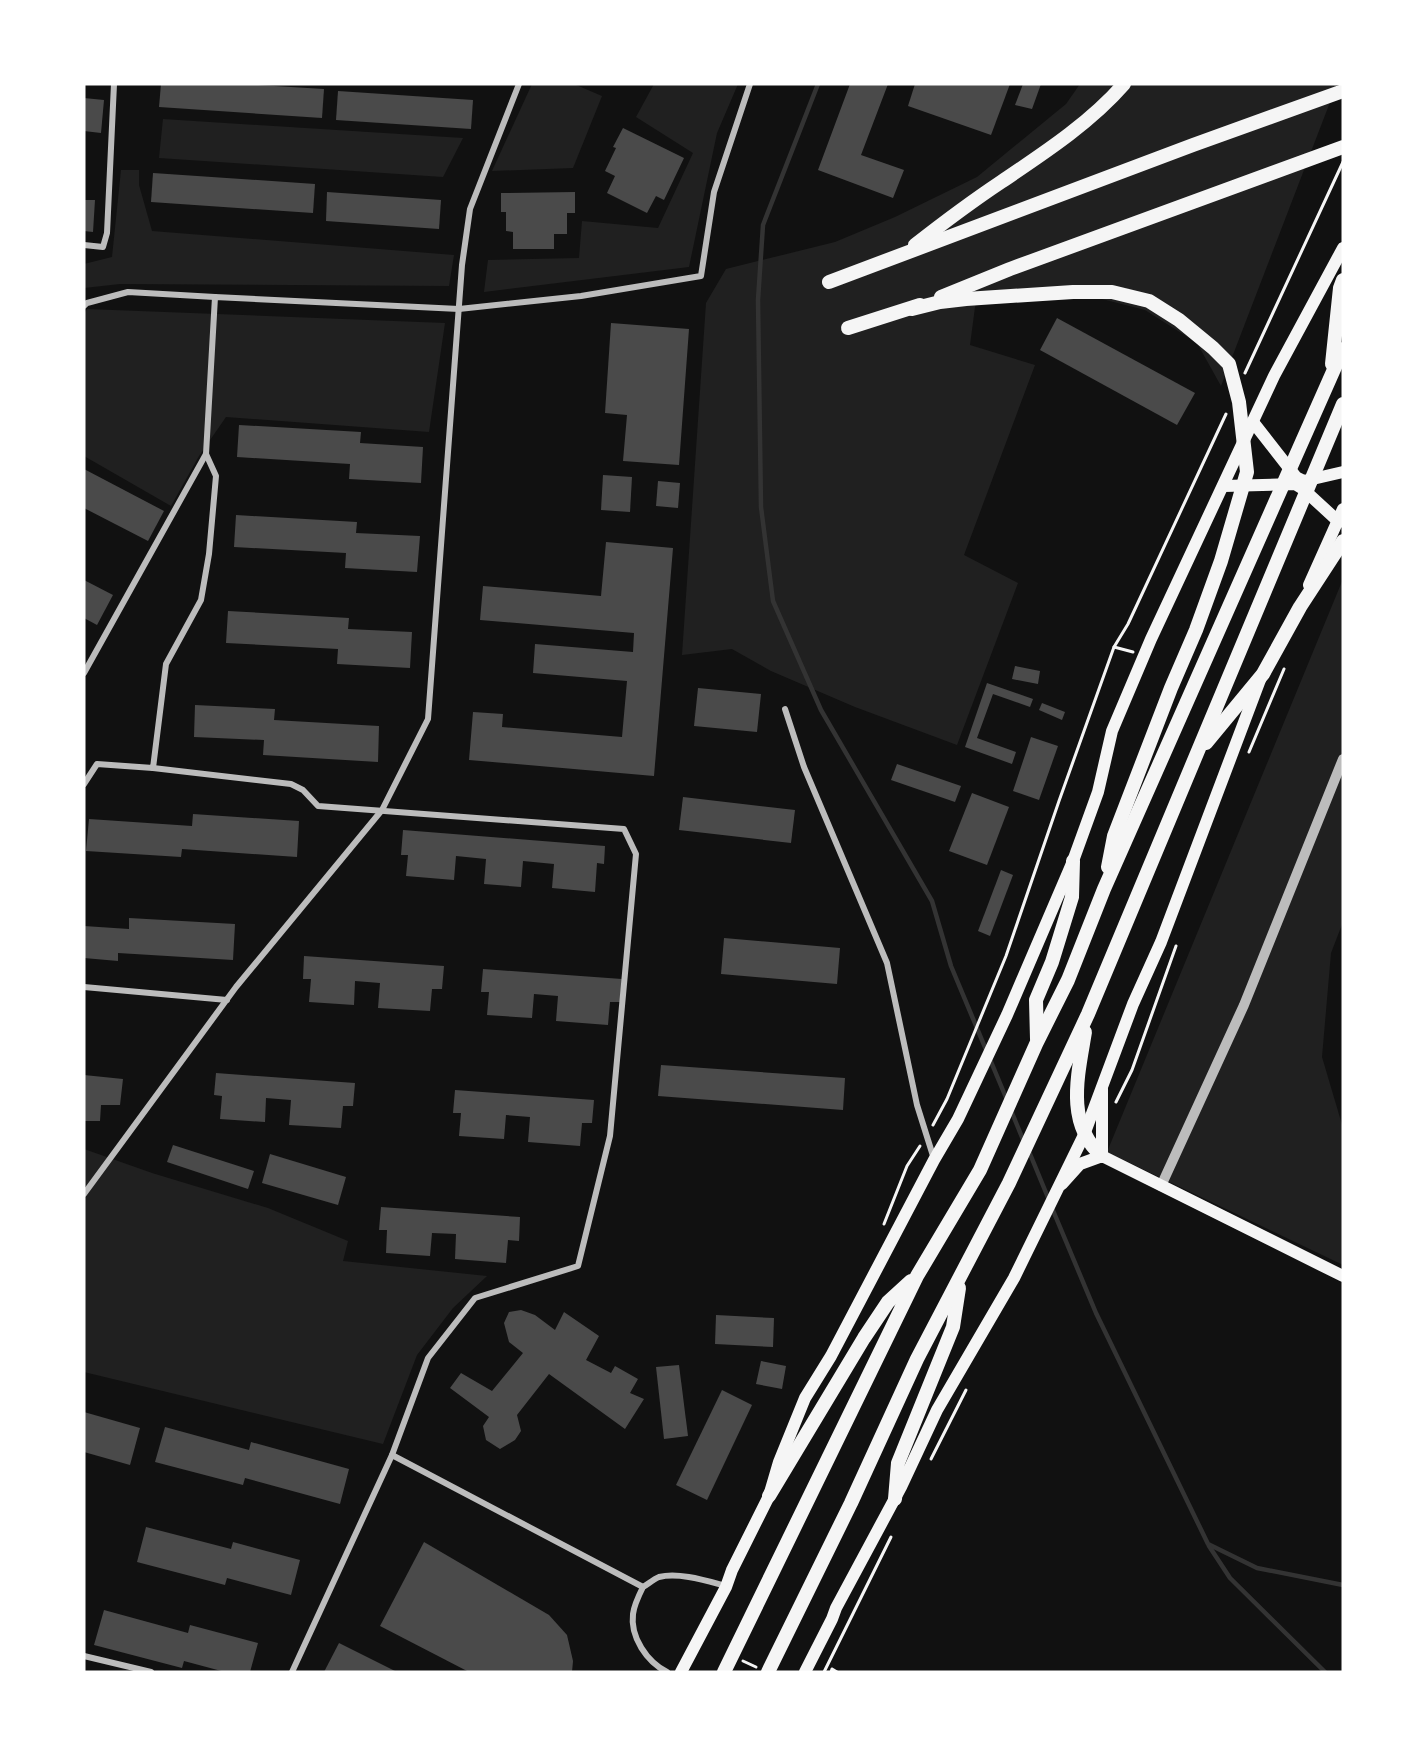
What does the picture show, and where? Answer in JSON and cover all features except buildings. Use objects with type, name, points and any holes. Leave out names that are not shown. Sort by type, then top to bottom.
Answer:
[{"type":"highway","points":[[903,254],[1043,154],[1107,104],[1124,84]]},
{"type":"highway","points":[[829,282],[1343,91]]},
{"type":"highway","points":[[912,309],[1010,269],[1343,147]]},
{"type":"highway","points":[[1331,379],[1340,288],[1343,280]]},
{"type":"highway","points":[[848,328],[940,302],[1073,292],[1112,292],[1149,301],[1179,320],[1229,364],[1239,402],[1247,472],[1221,561],[1196,630],[1113,836],[1104,889]]},
{"type":"highway","points":[[712,1672],[727,1667],[917,1276],[980,1170],[1068,980],[1104,889],[1343,349]]},
{"type":"highway","points":[[768,1672],[851,1503],[917,1359],[1009,1183],[1090,1007],[1343,404]]},
{"type":"highway","points":[[1197,754],[1263,674],[1343,541]]},
{"type":"highway","points":[[1035,1047],[1036,1000],[1052,962],[1071,897],[1073,861]]},
{"type":"highway","points":[[1090,1007],[1076,1098],[1084,1135],[1090,1146],[1102,1156]]},
{"type":"highway","points":[[769,1496],[888,1302],[917,1276]]},
{"type":"highway","points":[[895,1499],[898,1462],[953,1327],[961,1276]]},
{"type":"main road","points":[[681,1672],[726,1587],[769,1496],[779,1462],[805,1398],[831,1356],[958,1119],[1007,1015],[1073,861],[1098,792],[1112,730],[1151,639],[1274,375],[1343,248]]},
{"type":"main road","points":[[1253,422],[1296,477],[1304,481],[1343,472]]},
{"type":"main road","points":[[805,1672],[836,1608],[895,1499],[937,1410],[1014,1278],[1084,1135],[1133,1004],[1165,931],[1262,674],[1275,657],[1341,515],[1295,484],[1224,486]]},
{"type":"main road","points":[[1102,1089],[1102,1156]]},
{"type":"main road","points":[[1061,1184],[1080,1164],[1102,1156],[1343,1276]]},
{"type":"street","points":[[84,245],[103,247],[107,233],[114,84]]},
{"type":"street","points":[[84,1194],[227,1000],[382,810],[428,719],[459,309],[470,209],[519,84]]},
{"type":"street","points":[[84,306],[87,303],[128,292],[459,309],[581,296],[701,276],[714,192],[750,84]]},
{"type":"street","points":[[84,673],[206,454],[216,297]]},
{"type":"street","points":[[153,768],[165,664],[201,600],[209,554],[216,476],[206,454]]},
{"type":"street","points":[[785,709],[804,767],[887,963],[917,1106],[934,1160]]},
{"type":"street","points":[[1161,1186],[1244,1005],[1343,759]]},
{"type":"street","points":[[84,784],[97,764],[291,784],[303,790],[318,806],[624,829],[636,854],[610,1136],[578,1266],[475,1298],[428,1358],[392,1455],[292,1672]]},
{"type":"street","points":[[84,987],[227,1000]]},
{"type":"street","points":[[392,1455],[643,1587]]},
{"type":"street","points":[[667,1672],[658,1668],[641,1648],[633,1628],[633,1613],[643,1587],[659,1577],[685,1576],[707,1580],[726,1587]]},
{"type":"street","points":[[84,1656],[152,1672]]},
{"type":"path","points":[[1243,377],[1343,162]]},
{"type":"path","points":[[947,1099],[997,979],[1114,646],[1128,624],[1228,409]]},
{"type":"path","points":[[1245,761],[1286,664]]},
{"type":"path","points":[[1101,1131],[1132,1070],[1179,937]]},
{"type":"path","points":[[831,1672],[832,1669],[837,1672]]},
{"type":"shaded area","points":[[532,84],[574,84],[602,96],[573,168],[492,171]]},
{"type":"shaded area","points":[[654,84],[738,84],[717,133],[689,267],[484,292],[488,260],[579,258],[582,221],[658,228],[693,153],[636,117]]},
{"type":"shaded area","points":[[1080,84],[1337,84],[1221,386],[1197,343],[1145,310],[1059,288],[981,292],[975,307],[970,345],[1035,365],[964,555],[1018,583],[957,745],[855,707],[771,671],[732,649],[682,655],[706,303],[726,269],[835,242],[895,217],[977,177],[1066,104]]},
{"type":"shaded area","points":[[163,119],[463,138],[443,177],[159,158]]},
{"type":"shaded area","points":[[121,170],[139,170],[139,185],[152,231],[454,255],[449,286],[120,284],[84,288],[84,264],[112,257]]},
{"type":"shaded area","points":[[87,309],[445,323],[429,432],[226,417],[199,456],[171,506],[84,456],[84,314]]},
{"type":"shaded area","points":[[1343,579],[1343,922],[1331,953],[1322,1057],[1343,1128],[1343,1265],[1107,1152]]},
{"type":"shaded area","points":[[84,1149],[152,1173],[268,1208],[348,1241],[343,1261],[487,1276],[453,1308],[417,1355],[383,1444],[84,1372]]},
{"type":"waterway","points":[[818,84],[763,225],[758,300],[761,507],[773,601],[821,710],[932,901],[951,966],[1007,1100]]},
{"type":"waterway","points":[[1010,1108],[1024,1142]]},
{"type":"waterway","points":[[1028,1149],[1049,1200]]},
{"type":"waterway","points":[[1052,1208],[1096,1313],[1208,1544],[1257,1568],[1343,1585]]},
{"type":"waterway","points":[[1209,1546],[1230,1578],[1325,1672]]}]
